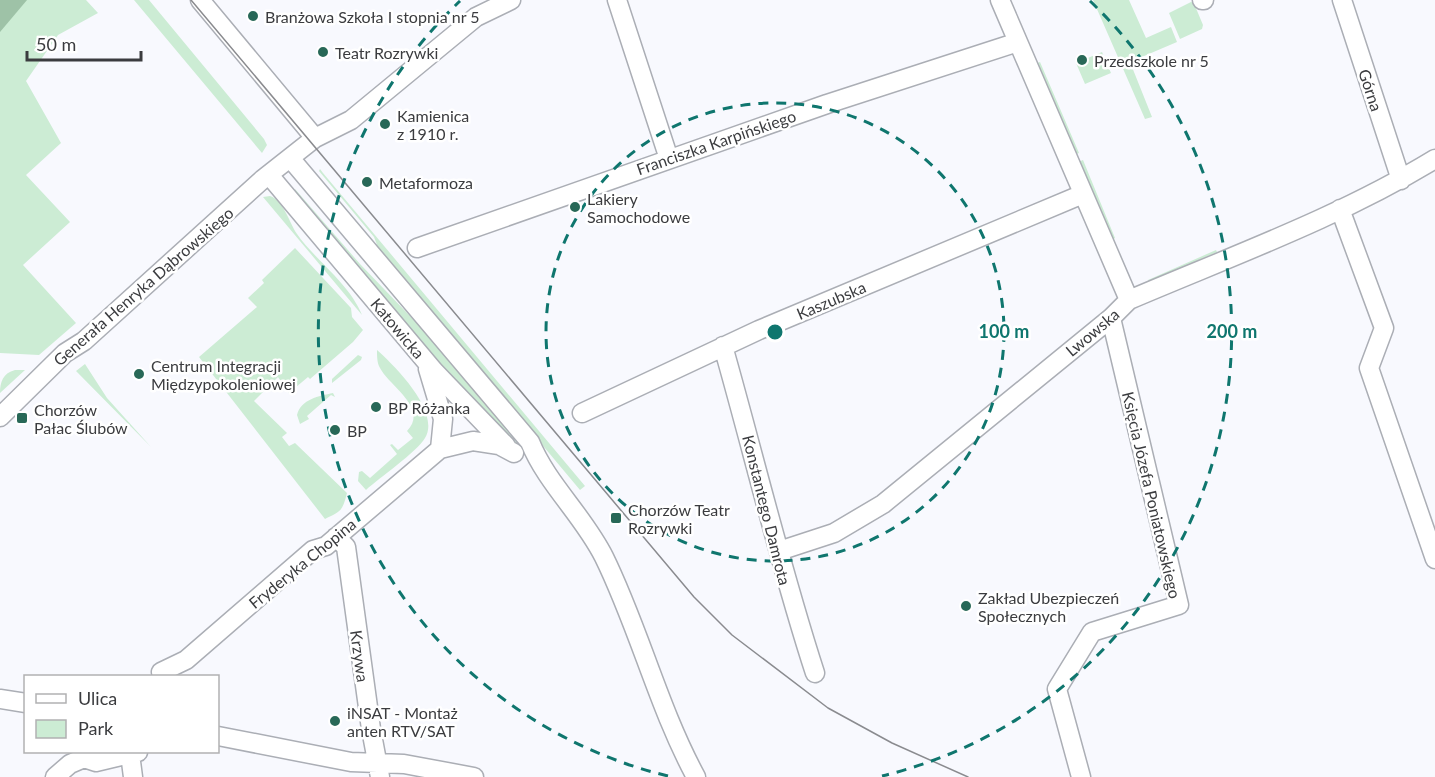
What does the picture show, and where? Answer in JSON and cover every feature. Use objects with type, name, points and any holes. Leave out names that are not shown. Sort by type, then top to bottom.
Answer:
[{"type":"street","points":[[200,0],[315,138]]},
{"type":"street","name":"Generała Henryka Dąbrowskiego","points":[[0,417],[65,353],[84,341],[269,175],[315,138],[351,120],[476,17],[511,0]]},
{"type":"street","points":[[617,0],[669,159]]},
{"type":"street","points":[[1000,0],[1129,300]]},
{"type":"street","name":"Górna","points":[[1342,0],[1401,180]]},
{"type":"street","name":"Franciszka Karpińskiego","points":[[417,248],[669,159],[1018,42]]},
{"type":"street","name":"Katowicka","points":[[290,159],[530,442],[540,467],[585,523],[600,549],[674,733],[696,777]]},
{"type":"street","name":"Lwowska","points":[[779,551],[834,533],[883,504],[1112,318],[1129,300],[1340,209],[1401,180],[1435,159]]},
{"type":"street","name":"Katowicka","points":[[269,175],[457,398],[514,453],[540,467]]},
{"type":"street","name":"Kaszubska","points":[[582,413],[723,346],[1083,194]]},
{"type":"street","points":[[1340,209],[1384,328],[1368,368],[1435,559]]},
{"type":"street","name":"Księcia Józefa Poniatowskiego","points":[[1081,777],[1057,689],[1092,632],[1179,604],[1112,318]]},
{"type":"street","name":"Konstantego Damrota","points":[[723,346],[779,551],[784,579],[815,674]]},
{"type":"street","points":[[425,361],[443,419],[440,449],[473,441],[499,445],[514,453]]},
{"type":"street","name":"Fryderyka Chopina","points":[[159,675],[186,660],[313,550],[326,546],[440,449]]},
{"type":"street","name":"Krzywa","points":[[336,537],[346,548],[371,729],[379,770]]},
{"type":"street","points":[[0,699],[24,703]]},
{"type":"street","points":[[219,736],[351,762],[379,770],[474,777]]},
{"type":"street","points":[[55,777],[83,755],[96,762],[134,753],[133,777]]},
{"type":"green space","points":[[0,0],[86,0],[98,13],[58,35],[26,81],[61,143],[26,175],[70,222],[23,265],[76,323],[39,355],[0,353]]},
{"type":"green space","points":[[0,0],[27,0],[0,32]]},
{"type":"green space","points":[[134,0],[149,0],[264,139],[267,145],[262,153]]},
{"type":"green space","points":[[1093,0],[1129,0],[1146,38],[1171,27],[1177,42],[1130,62],[1152,117],[1145,119]]},
{"type":"green space","points":[[1193,1],[1203,25],[1202,29],[1180,39],[1169,13]]},
{"type":"green space","points":[[1102,52],[1111,73],[1085,84],[1076,63]]},
{"type":"green space","points":[[1040,62],[1079,153],[1074,155],[1035,64]]},
{"type":"green space","points":[[1083,160],[1115,238],[1111,241],[1078,162]]},
{"type":"green space","points":[[320,169],[585,486],[580,490],[379,250],[374,237],[319,171]]},
{"type":"green space","points":[[295,189],[360,264],[435,342],[523,450],[465,394],[295,192]]},
{"type":"green space","points":[[270,196],[283,207],[305,244],[341,282],[362,315],[263,197]]},
{"type":"green space","points":[[295,248],[351,308],[352,317],[363,330],[353,342],[310,379],[308,377],[289,393],[278,377],[254,401],[287,433],[282,437],[289,446],[295,443],[347,493],[340,511],[325,519],[199,357],[257,307],[248,298],[264,283],[262,280]]},
{"type":"green space","points":[[1216,250],[1217,252],[1149,282],[1148,280]]},
{"type":"green space","points":[[377,350],[414,390],[427,416],[428,427],[421,444],[366,490],[358,481],[359,472],[362,471],[370,478],[397,454],[390,445],[392,444],[398,450],[413,438],[407,431],[413,422],[411,406],[380,368]]},
{"type":"green space","points":[[358,355],[362,357],[361,360],[332,383],[332,379]]},
{"type":"green space","points":[[85,364],[107,398],[151,447],[76,371]]},
{"type":"green space","points":[[15,370],[25,370],[0,393],[3,378]]},
{"type":"green space","points":[[333,393],[335,397],[331,395],[307,416],[309,419],[300,424],[297,415],[302,405],[311,399]]},
{"type":"tram line","points":[[191,0],[694,597],[732,635],[828,708],[892,743],[968,777]]},
{"type":"place","name":"Branżowa Szkoła I stopnia nr 5","points":[[253,16]]},
{"type":"place","name":"Teatr Rozrywki","points":[[323,52]]},
{"type":"place","name":"Przedszkole nr 5","points":[[1082,60]]},
{"type":"place","name":"Kamienica z 1910 r.","points":[[385,124]]},
{"type":"place","name":"Metaformoza","points":[[367,182]]},
{"type":"place","name":"Lakiery Samochodowe","points":[[575,207]]},
{"type":"place","name":"Centrum Integracji Międzypokoleniowej","points":[[139,374]]},
{"type":"place","name":"BP Różanka","points":[[376,407]]},
{"type":"place","name":"Chorzów Pałac Ślubów","points":[[22,418]]},
{"type":"place","name":"BP","points":[[335,430]]},
{"type":"place","name":"Chorzów Teatr Rozrywki","points":[[616,518]]},
{"type":"place","name":"Zakład Ubezpieczeń Społecznych","points":[[966,606]]},
{"type":"place","name":"iNSAT - Montaż anten RTV/SAT","points":[[335,721]]}]
